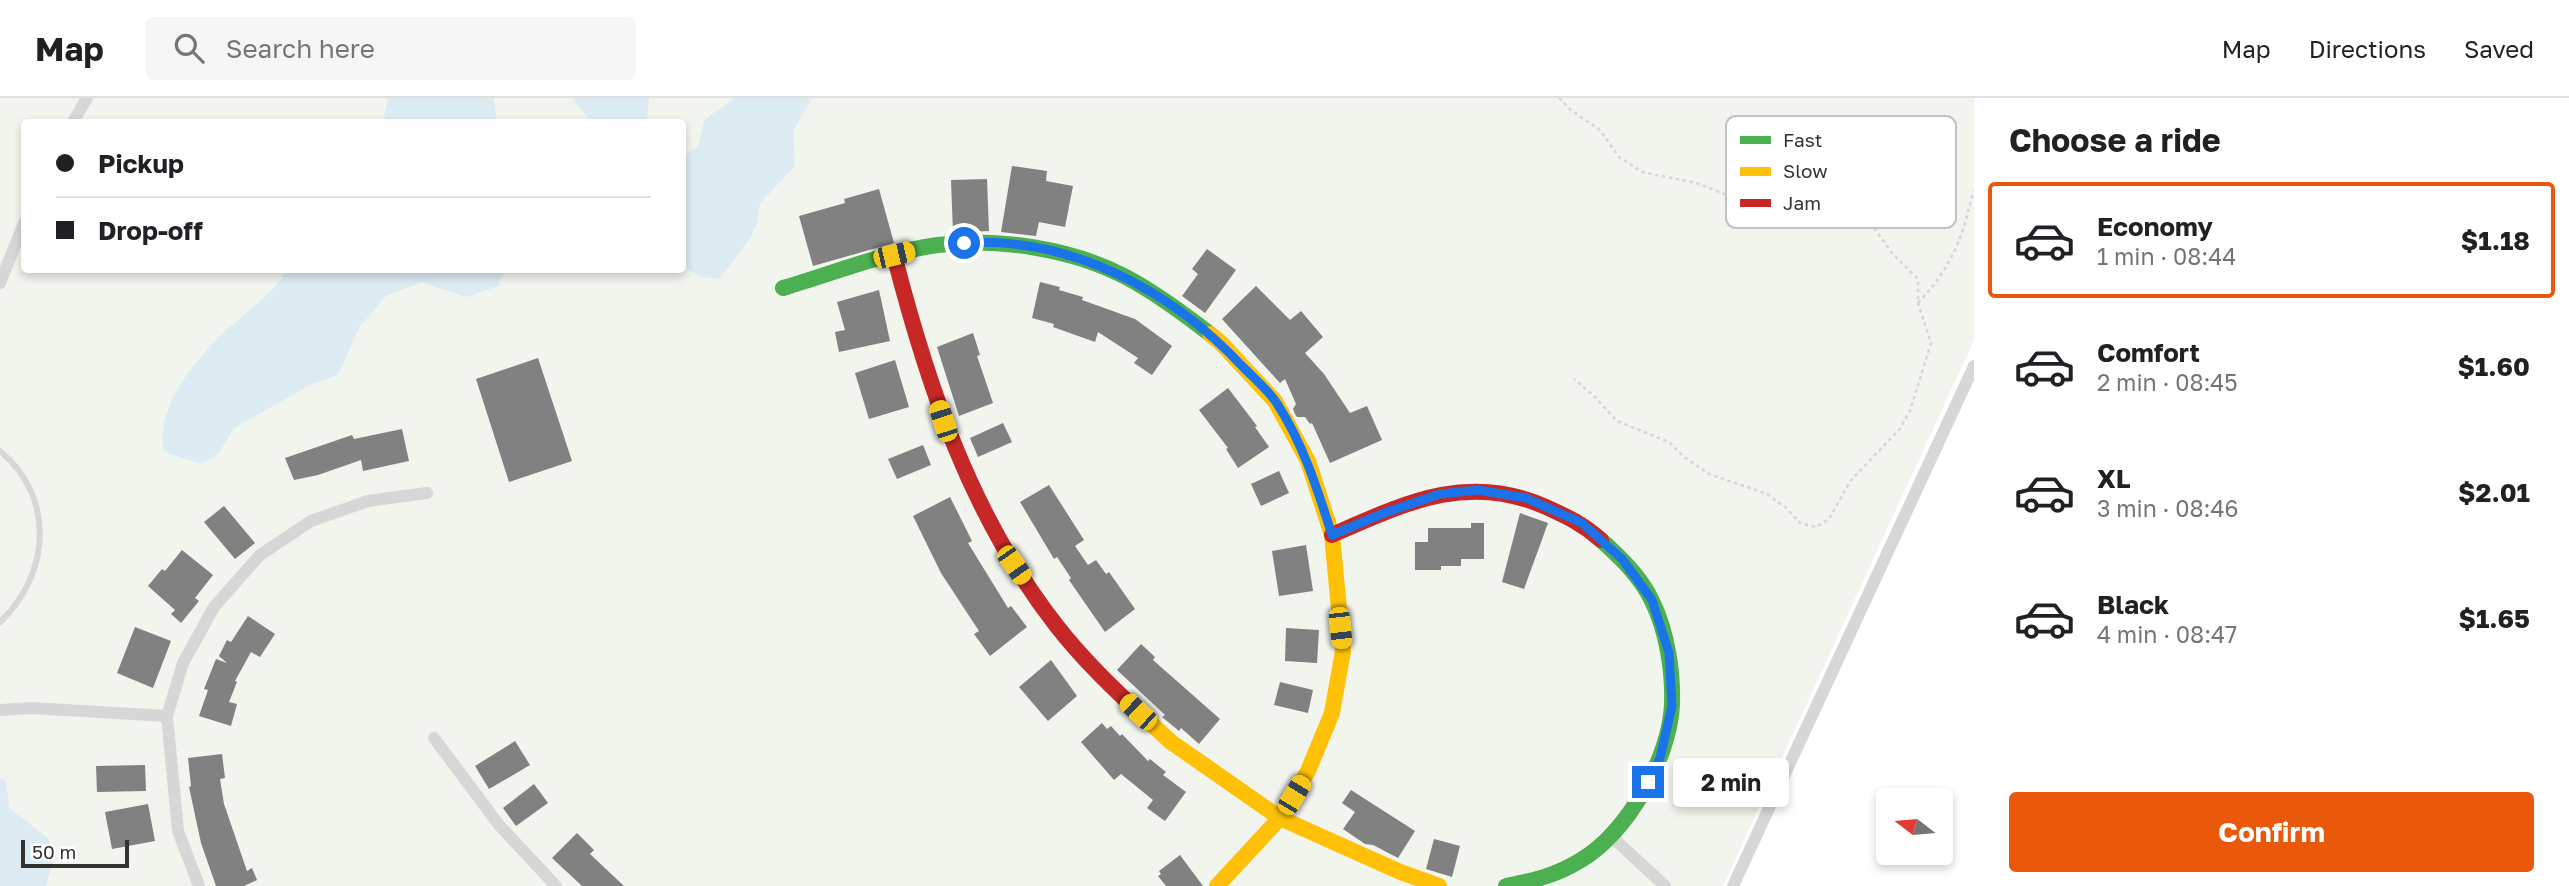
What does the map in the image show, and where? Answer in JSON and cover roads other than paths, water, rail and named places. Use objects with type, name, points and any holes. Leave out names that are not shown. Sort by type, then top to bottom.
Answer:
[{"type":"street","points":[[75,119],[87,98]]},
{"type":"street","points":[[0,283],[21,230]]},
{"type":"street","points":[[783,288],[894,255],[939,245],[989,242],[1053,250],[1124,276],[1174,306],[1221,343],[1275,401],[1308,461],[1332,535],[1343,651],[1332,713],[1308,771],[1280,818],[1217,886]]},
{"type":"street","points":[[894,255],[914,332],[943,421],[971,486],[1014,565],[1056,625],[1105,681],[1171,742],[1280,818],[1398,871],[1439,886]]},
{"type":"street","points":[[1733,886],[1974,366]]},
{"type":"street","points":[[1332,535],[1384,513],[1440,494],[1478,490],[1526,498],[1582,523],[1622,559],[1652,600],[1669,653],[1672,706],[1660,758],[1636,806],[1611,836],[1582,860],[1542,879],[1506,886]]},
{"type":"street","points":[[199,886],[178,831],[167,716],[183,663],[214,607],[260,555],[312,521],[368,501],[427,493]]},
{"type":"street","points":[[0,710],[31,708],[167,716]]},
{"type":"street","points":[[434,738],[499,825],[556,886]]},
{"type":"street","points":[[1611,836],[1665,886]]},
{"type":"lane","points":[[0,451],[16,467],[32,494],[37,509],[40,540],[35,570],[29,585],[12,611],[0,622]]}]
